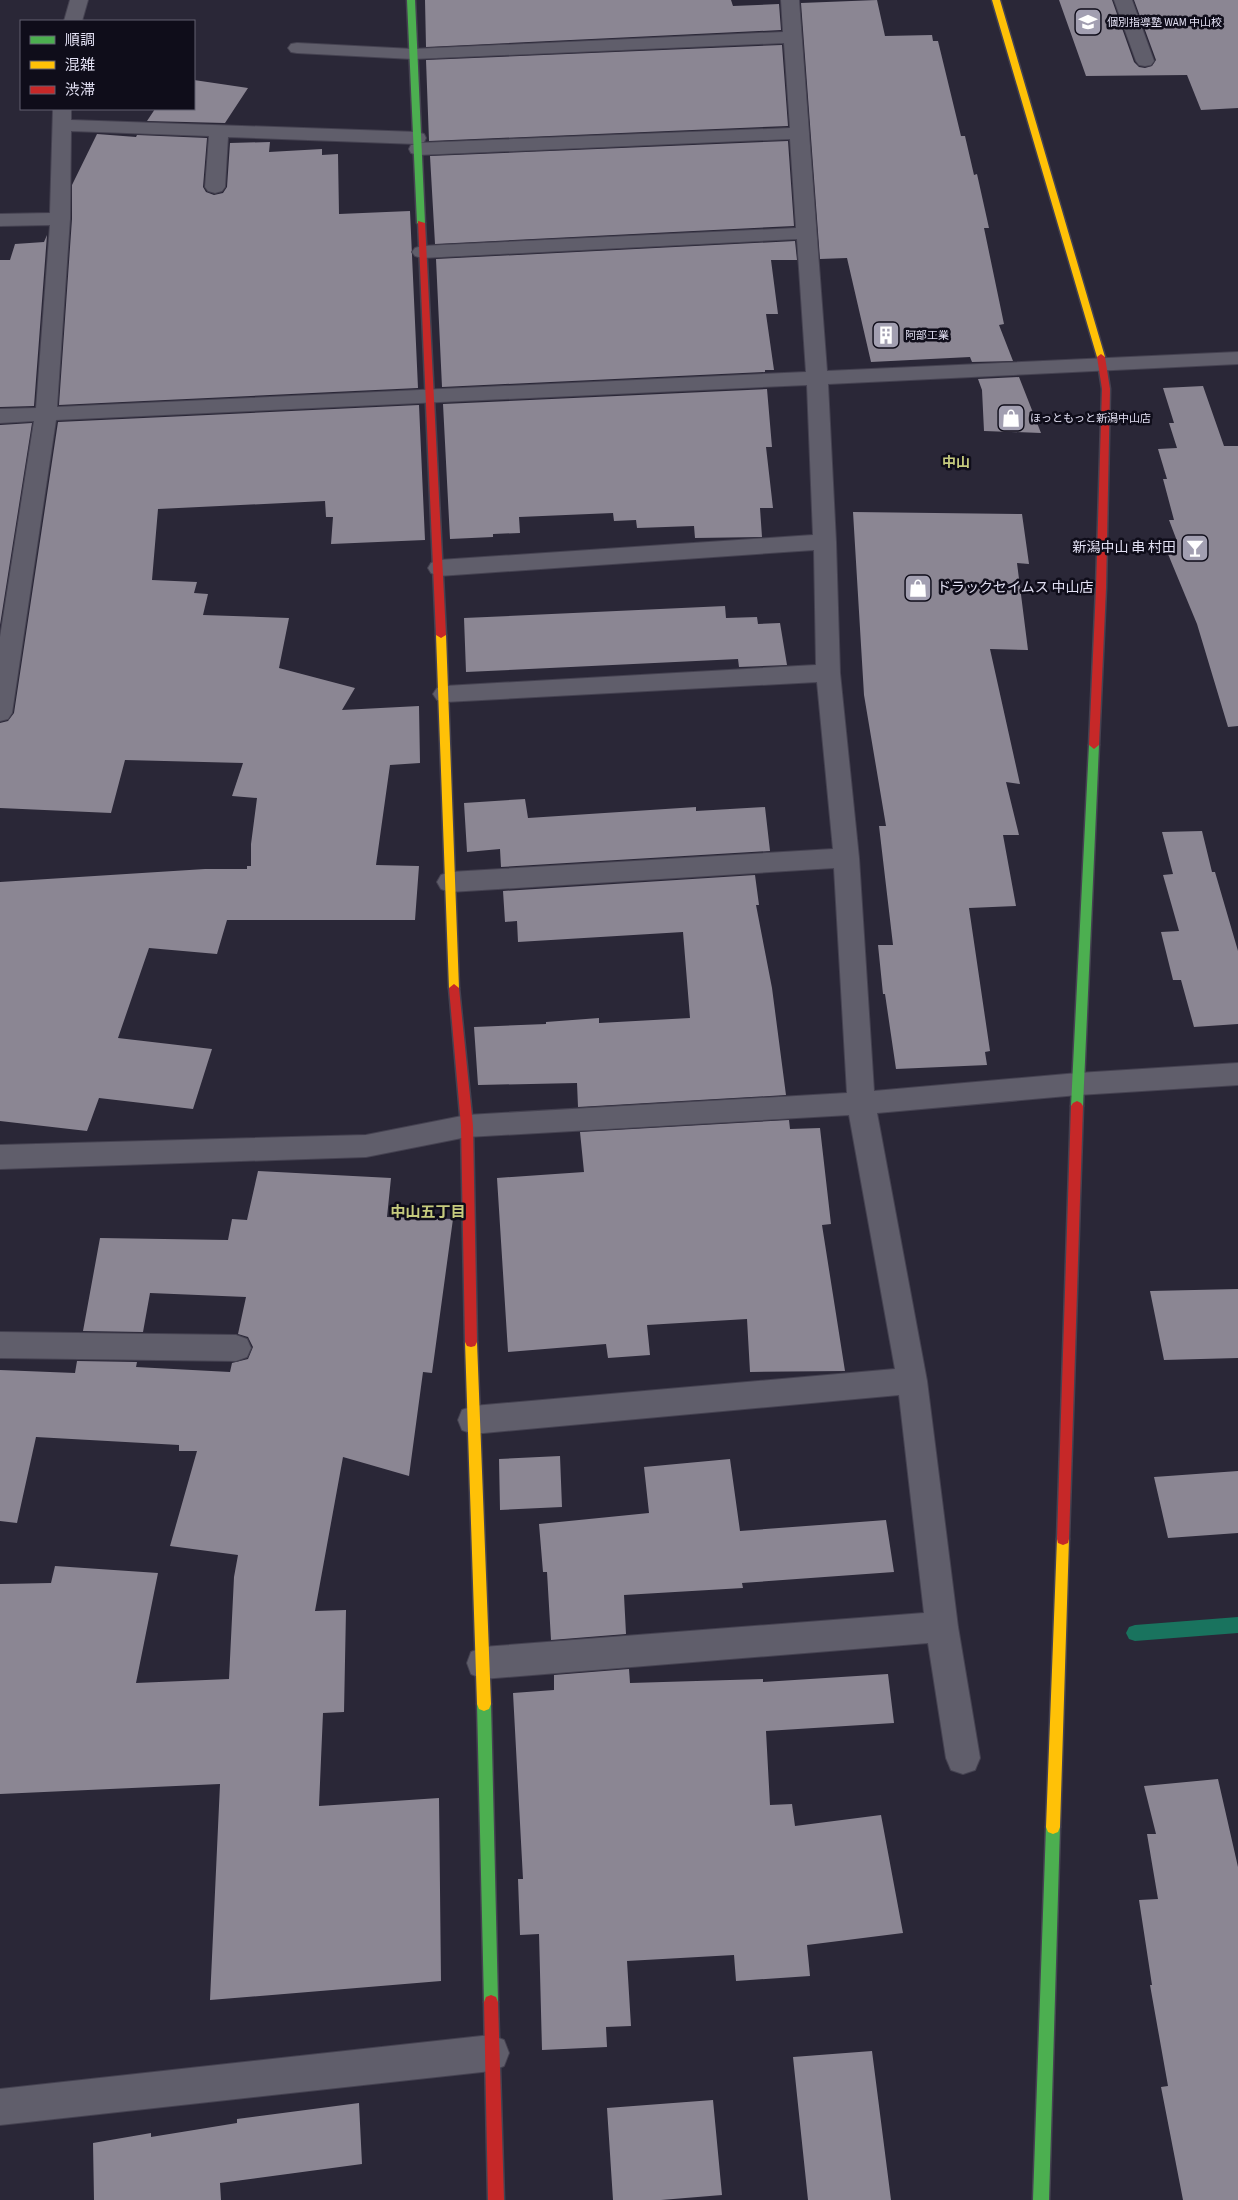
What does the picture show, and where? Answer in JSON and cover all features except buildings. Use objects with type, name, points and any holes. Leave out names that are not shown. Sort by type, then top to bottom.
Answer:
[{"type":"street","points":[[74,20],[79,0]]},
{"type":"street","points":[[411,0],[429,396],[440,568],[455,1014],[466,1126],[496,2200]]},
{"type":"street","points":[[790,0],[817,379],[825,542],[828,673],[846,858],[861,1103],[912,1381],[942,1627],[963,1758]]},
{"type":"street","points":[[996,0],[1103,365],[1106,389],[1101,588],[1078,1084],[1042,2200]]},
{"type":"street","points":[[1123,0],[1145,61]]},
{"type":"street","points":[[297,48],[413,54],[794,37]]},
{"type":"street","points":[[0,713],[5,655],[46,414],[60,219],[62,117],[219,131],[417,144],[800,133]]},
{"type":"street","points":[[215,187],[219,131]]},
{"type":"street","points":[[0,220],[60,219]]},
{"type":"street","points":[[422,252],[808,233]]},
{"type":"street","points":[[0,416],[1238,358]]},
{"type":"street","points":[[440,568],[825,542]]},
{"type":"street","points":[[445,694],[828,673]]},
{"type":"street","points":[[450,882],[846,858]]},
{"type":"street","points":[[0,1157],[366,1146],[466,1126],[861,1103],[1078,1084],[1238,1074]]},
{"type":"street","points":[[0,1346],[236,1348]]},
{"type":"street","points":[[473,1420],[912,1381]]},
{"type":"street","points":[[482,1663],[942,1627]]},
{"type":"street","points":[[0,2106],[491,2053]]},
{"type":"waterway","points":[[1135,1633],[1238,1625]]},
{"type":"traffic: fast","points":[[411,0],[421,223]]},
{"type":"traffic: fast","points":[[1077,1106],[1094,745]]},
{"type":"traffic: fast","points":[[484,1704],[491,2002]]},
{"type":"traffic: fast","points":[[1041,2200],[1053,1827]]},
{"type":"traffic: slow","points":[[996,0],[1101,357]]},
{"type":"traffic: slow","points":[[441,635],[454,988]]},
{"type":"traffic: slow","points":[[471,1342],[484,1704]]},
{"type":"traffic: slow","points":[[1053,1827],[1063,1539]]},
{"type":"traffic: jam","points":[[421,223],[441,635]]},
{"type":"traffic: jam","points":[[1094,745],[1101,588],[1106,389],[1101,357]]},
{"type":"traffic: jam","points":[[454,988],[467,1126],[471,1342]]},
{"type":"traffic: jam","points":[[1063,1539],[1077,1106]]},
{"type":"traffic: jam","points":[[491,2002],[496,2200]]},
{"type":"place","name":"個別指導塾 WAM 中山校","points":[[1088,22]]},
{"type":"place","name":"阿部工業","points":[[886,335]]},
{"type":"place","name":"ほっともっと新潟中山店","points":[[1011,418]]},
{"type":"place","name":"新潟中山 串 村田","points":[[1195,548]]},
{"type":"place","name":"ドラックセイムス 中山店","points":[[918,588]]},
{"type":"district","name":"中山","points":[[956,463]]},
{"type":"district","name":"中山五丁目","points":[[428,1212]]}]
